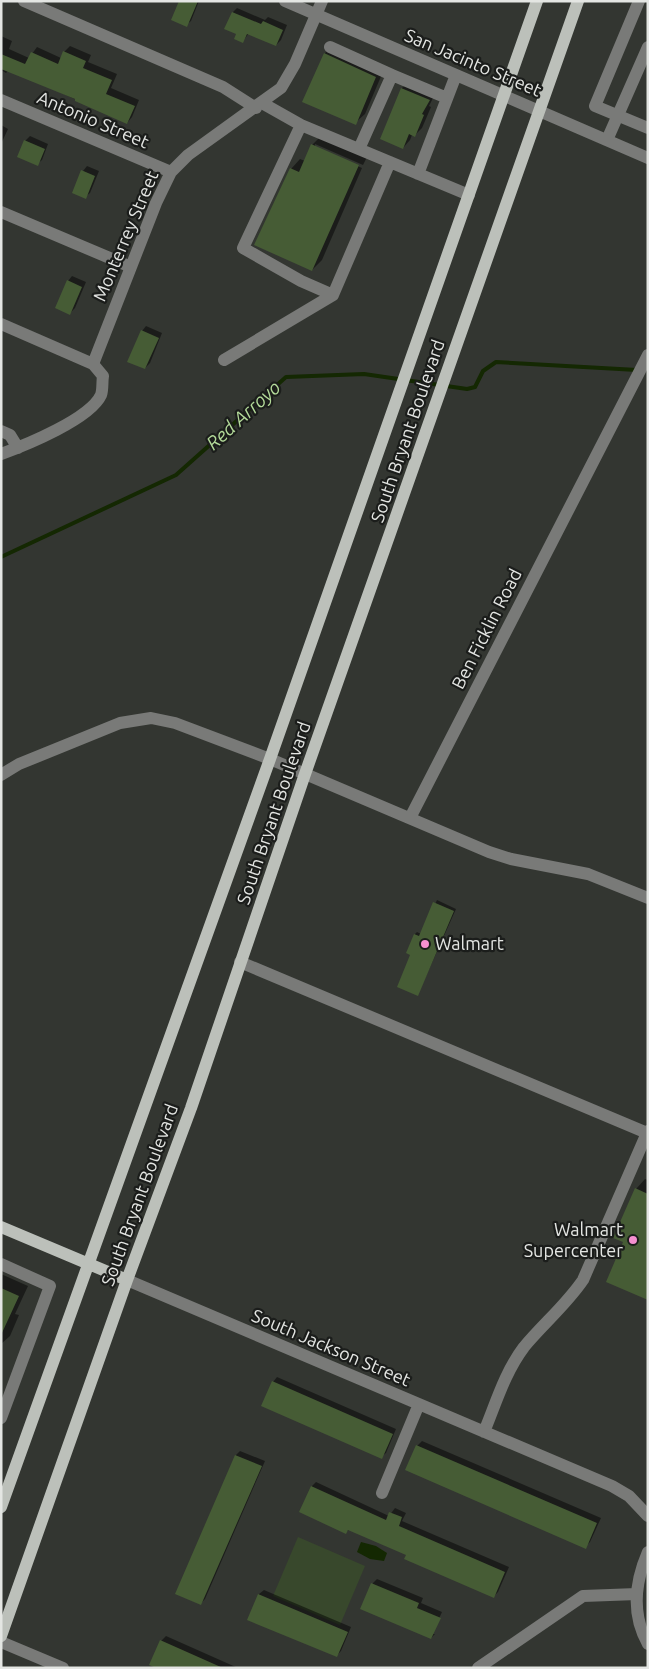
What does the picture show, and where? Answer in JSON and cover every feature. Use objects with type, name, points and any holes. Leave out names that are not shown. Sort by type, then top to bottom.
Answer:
[{"type":"main road","name":"South Bryant Boulevard","points":[[1,1636],[127,1280],[191,1108],[305,774],[578,1]]},
{"type":"main road","name":"South Bryant Boulevard","points":[[1,1507],[90,1264],[270,759],[504,96],[532,3]]},
{"type":"main road","name":"South Jackson Street","points":[[1,1227],[127,1280]]},
{"type":"street","points":[[24,1],[223,87],[300,125],[468,195]]},
{"type":"street","name":"San Jacinto Street","points":[[285,1],[648,158]]},
{"type":"street","name":"Monterrey Street","points":[[93,364],[156,203],[171,172],[188,155],[281,88],[295,64],[322,1]]},
{"type":"street","points":[[639,1],[596,106],[648,128]]},
{"type":"street","points":[[330,47],[392,76],[447,98]]},
{"type":"street","points":[[607,140],[648,47]]},
{"type":"street","points":[[418,174],[456,75]]},
{"type":"street","points":[[359,149],[392,76]]},
{"type":"street","name":"Antonio Street","points":[[1,100],[171,172]]},
{"type":"street","points":[[300,125],[243,248],[301,281],[332,294]]},
{"type":"street","points":[[224,360],[332,294],[390,162]]},
{"type":"street","points":[[1,212],[131,268]]},
{"type":"street","points":[[1,324],[93,364],[103,376],[102,395],[90,409],[59,429],[1,454]]},
{"type":"street","name":"Ben Ficklin Road","points":[[410,818],[648,355]]},
{"type":"street","points":[[1,432],[10,435],[18,448]]},
{"type":"street","points":[[1,775],[19,764],[120,723],[151,718],[175,723],[270,759],[501,856],[588,874],[648,898]]},
{"type":"street","points":[[240,962],[647,1132],[583,1280],[574,1293],[523,1349],[504,1382],[484,1432]]},
{"type":"street","points":[[1,1264],[50,1286],[4,1400],[1,1418]]},
{"type":"street","name":"South Jackson Street","points":[[127,1280],[617,1488],[630,1496],[646,1511]]},
{"type":"street","points":[[382,1493],[419,1404]]},
{"type":"street","points":[[648,1552],[641,1568],[636,1594],[638,1619],[648,1644]]},
{"type":"street","points":[[478,1668],[583,1596],[636,1594]]},
{"type":"street","points":[[1,1642],[63,1668]]},
{"type":"shaded area","points":[[298,1537],[365,1566],[340,1625],[273,1596]]},
{"type":"shaded area","points":[[361,1542],[376,1546],[387,1553],[384,1561],[370,1559],[357,1552]]},
{"type":"building","points":[[179,1],[198,1],[187,27],[171,20]]},
{"type":"building","points":[[232,12],[261,24],[263,21],[283,30],[276,46],[247,34],[243,43],[234,39],[236,34],[224,29]]},
{"type":"building","points":[[63,51],[86,61],[83,68],[112,80],[106,94],[135,106],[127,124],[75,101],[75,99],[1,69],[1,54],[25,64],[31,52],[58,64]]},
{"type":"building","points":[[324,53],[376,77],[356,125],[302,102]]},
{"type":"building","points":[[401,88],[430,100],[422,114],[424,115],[415,137],[409,134],[403,149],[380,139]]},
{"type":"building","points":[[24,140],[45,149],[38,166],[17,157]]},
{"type":"building","points":[[311,144],[359,165],[312,271],[254,245],[290,168],[299,172]]},
{"type":"building","points":[[81,170],[95,176],[86,199],[72,193]]},
{"type":"building","points":[[67,280],[82,287],[70,315],[55,308]]},
{"type":"building","points":[[141,330],[159,338],[145,369],[127,362]]},
{"type":"building","name":"Walmart","points":[[433,902],[454,911],[418,996],[397,987],[410,955],[406,953],[414,934],[419,936]]},
{"type":"building","name":"Walmart Supercenter","points":[[635,1188],[648,1194],[648,1300],[606,1282],[623,1242],[613,1238]]},
{"type":"building","points":[[1,1288],[19,1296],[1,1335]]},
{"type":"building","points":[[272,1381],[393,1434],[382,1459],[261,1406]]},
{"type":"building","points":[[416,1445],[597,1523],[586,1549],[405,1470]]},
{"type":"building","points":[[235,1455],[262,1466],[201,1605],[175,1594]]},
{"type":"building","points":[[311,1486],[386,1520],[389,1512],[402,1517],[399,1526],[505,1572],[494,1598],[404,1559],[406,1555],[348,1530],[346,1534],[299,1512]]},
{"type":"building","points":[[371,1583],[419,1603],[417,1608],[441,1618],[431,1639],[360,1609]]},
{"type":"building","points":[[258,1594],[348,1632],[337,1657],[247,1620]]},
{"type":"building","points":[[160,1640],[223,1668],[156,1668],[149,1665]]},
{"type":"waterway","name":"Red Arroyo","points":[[1,557],[176,475],[286,377],[364,374],[467,389],[475,387],[483,371],[496,362],[637,370]]},
{"type":"place","name":"Walmart","points":[[425,944]]},
{"type":"place","name":"Walmart Supercenter","points":[[633,1240]]}]
